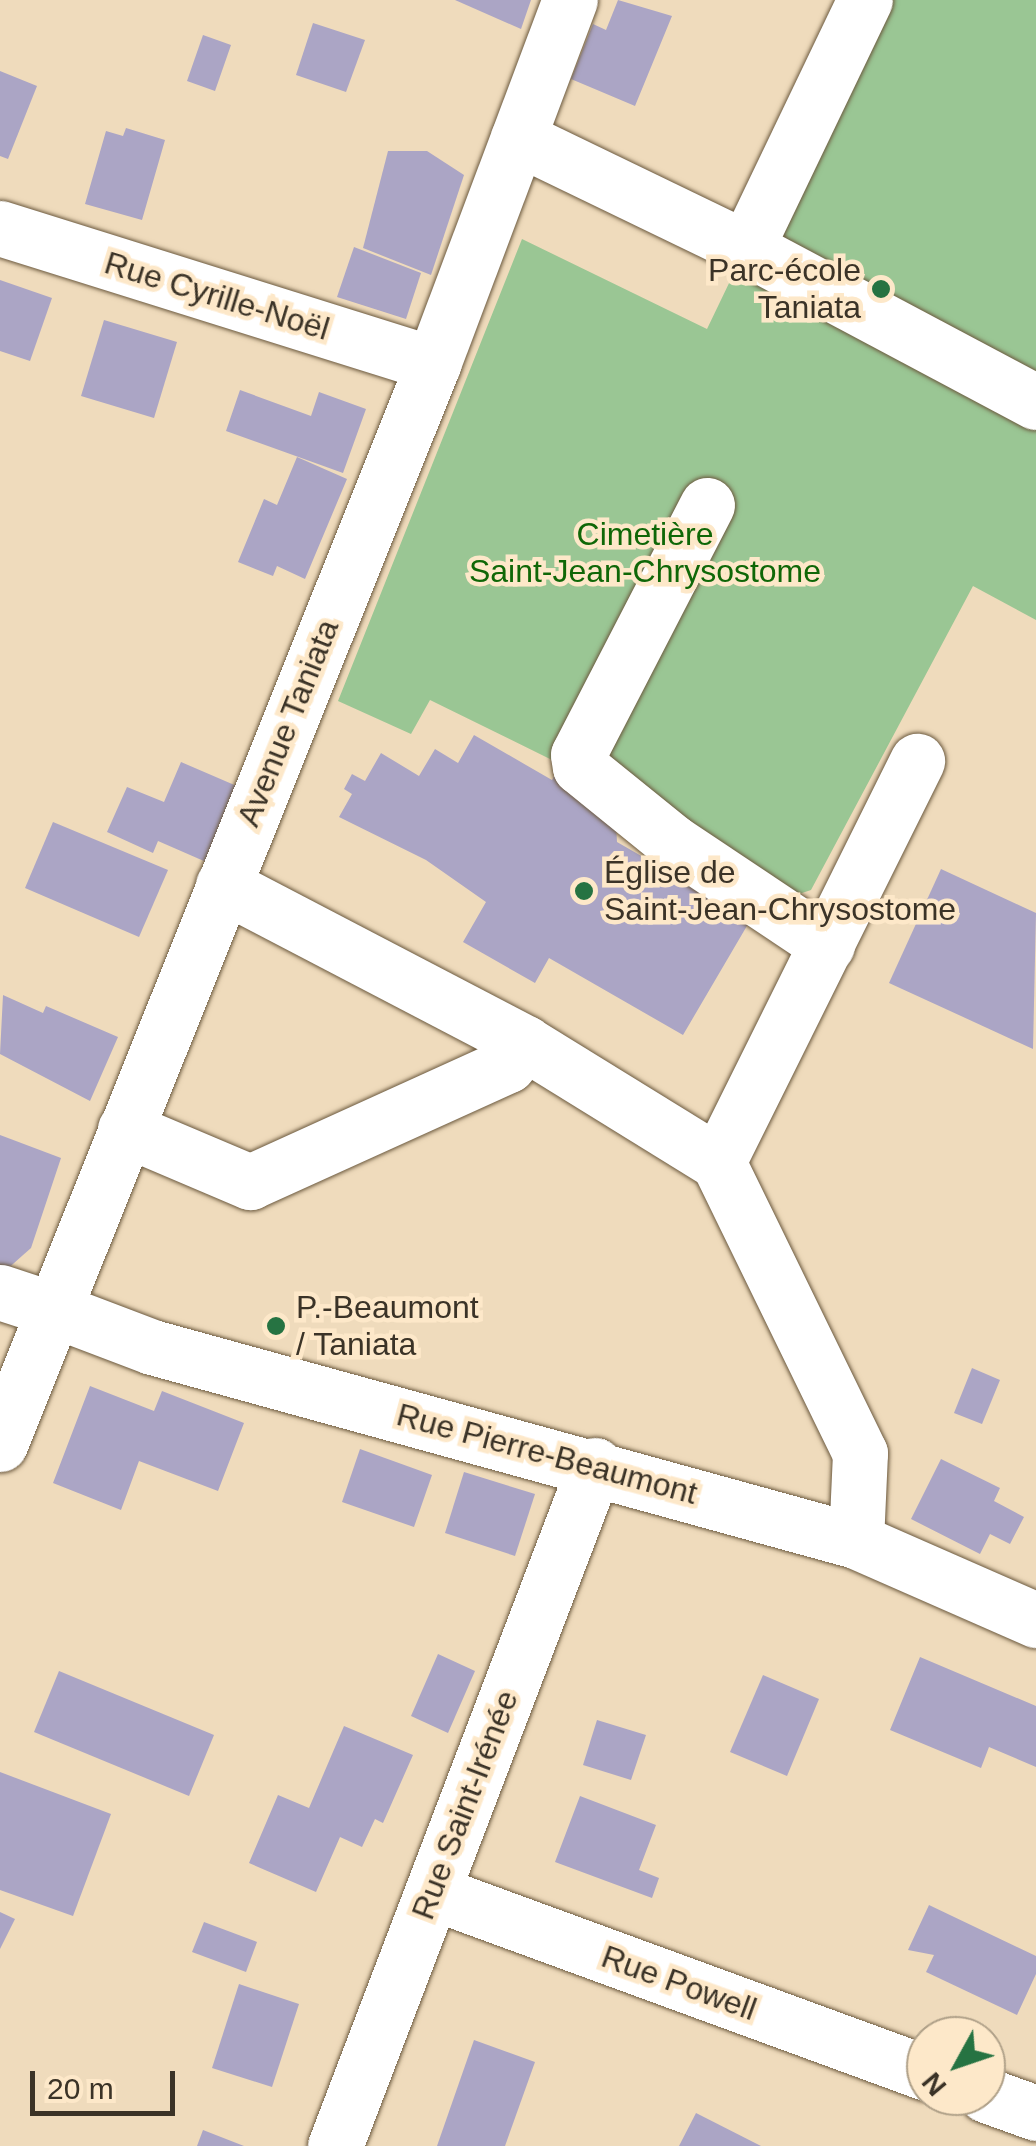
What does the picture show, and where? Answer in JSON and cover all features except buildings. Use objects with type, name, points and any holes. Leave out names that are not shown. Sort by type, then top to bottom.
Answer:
[{"type":"main road","name":"Avenue Taniata","points":[[0,1444],[433,364],[570,0]]},
{"type":"main road","points":[[746,248],[865,0]]},
{"type":"main road","points":[[518,138],[746,248],[1036,402]]},
{"type":"main road","name":"Rue Cyrille-Noël","points":[[0,228],[433,364]]},
{"type":"main road","points":[[707,505],[578,755],[580,768],[674,843],[827,945]]},
{"type":"main road","points":[[718,1162],[917,761]]},
{"type":"main road","points":[[223,885],[525,1044],[718,1162],[860,1453],[856,1542]]},
{"type":"main road","points":[[125,1129],[250,1182],[508,1065],[525,1044]]},
{"type":"main road","name":"Rue Pierre-Beaumont","points":[[0,1292],[152,1347],[594,1465],[856,1542],[1036,1620]]},
{"type":"main road","name":"Rue Saint-Irénée","points":[[336,2146],[594,1465]]},
{"type":"main road","name":"Rue Powell","points":[[432,1892],[906,2066]]},
{"type":"main road","points":[[1006,2102],[1036,2113]]},
{"type":"green space","name":"Cimetière Saint-Jean-Chrysostome","points":[[865,0],[1036,0],[1036,620],[973,586],[811,890],[775,902],[615,791],[430,700],[411,734],[338,701],[522,239],[707,329]]},
{"type":"place","name":"Parc-école Taniata","points":[[881,289]]},
{"type":"place","name":"Église de Saint-Jean-Chrysostome","points":[[584,891]]},
{"type":"place","name":"P.-Beaumont / Taniata","points":[[276,1326]]}]
